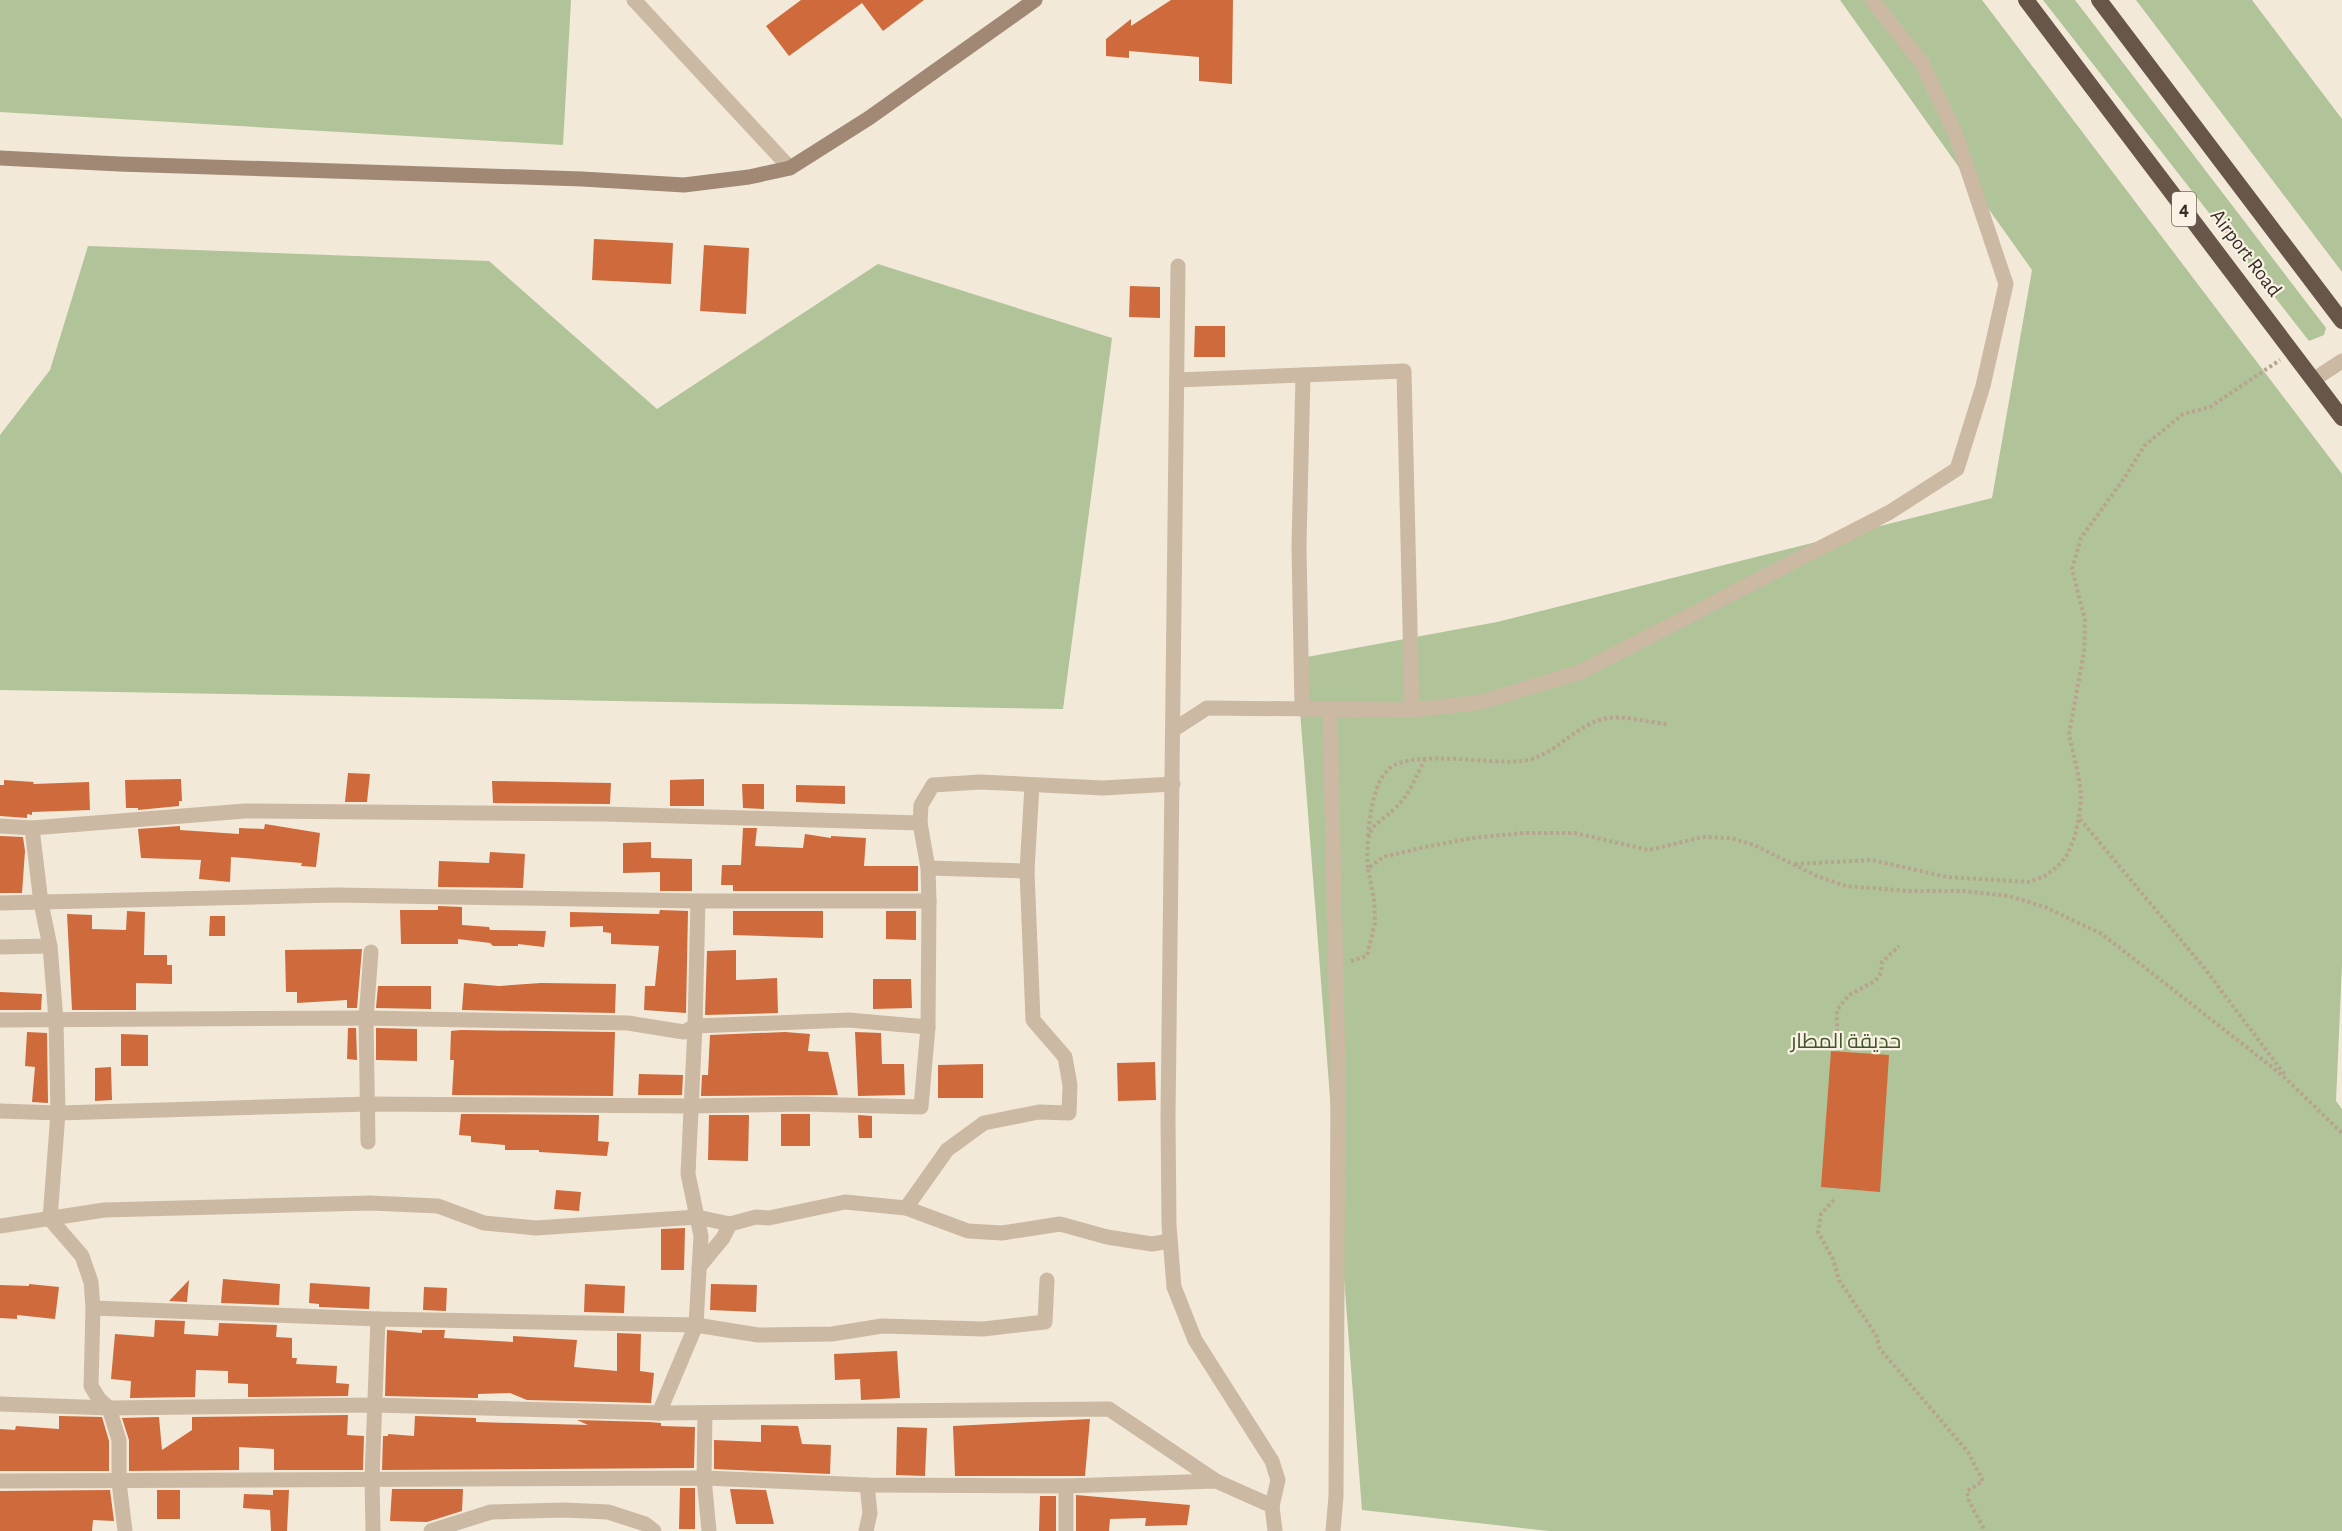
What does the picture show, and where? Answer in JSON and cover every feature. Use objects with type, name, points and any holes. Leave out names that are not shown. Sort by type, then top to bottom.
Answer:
[{"type":"highway","name":"Airport Road","points":[[2026,0],[2342,418]]},
{"type":"highway","name":"Airport Road","points":[[2099,0],[2342,321]]},
{"type":"main road","points":[[0,158],[142,165],[582,179],[684,185],[749,177],[790,168],[869,118],[1035,0]]},
{"type":"street","points":[[634,0],[790,168]]},
{"type":"street","points":[[1173,730],[1207,708],[1412,710],[1482,702],[1580,672],[1890,512],[1957,469],[1983,386],[2006,284],[1956,135],[1922,63],[1872,0]]},
{"type":"street","points":[[1178,266],[1168,1118],[1170,1241],[1174,1287],[1195,1341],[1272,1461],[1278,1480],[1272,1506],[1275,1531]]},
{"type":"street","points":[[2313,380],[2342,362]]},
{"type":"street","points":[[1177,380],[1404,371],[1412,710]]},
{"type":"street","points":[[1302,710],[1299,546],[1303,375]]},
{"type":"street","points":[[1330,710],[1339,1192],[1336,1496],[1333,1531]]},
{"type":"street","points":[[0,1111],[58,1113],[369,1104],[691,1107],[804,1104],[921,1107],[928,1027],[929,902],[928,868],[920,823],[921,805],[933,785],[980,782],[1103,788],[1173,784]]},
{"type":"street","points":[[906,1208],[947,1150],[984,1123],[1039,1112],[1069,1113],[1070,1085],[1065,1057],[1033,1020],[1027,872],[1032,785]]},
{"type":"street","points":[[0,826],[32,828],[244,811],[604,814],[920,823]]},
{"type":"street","points":[[32,828],[41,903],[50,946],[56,1020],[58,1113],[50,1219],[82,1256],[91,1281],[93,1308],[91,1386],[99,1399],[109,1408],[119,1440],[119,1482],[124,1531]]},
{"type":"street","points":[[928,868],[1027,872]]},
{"type":"street","points":[[0,903],[336,895],[929,902]]},
{"type":"street","points":[[659,1413],[696,1325],[701,1236],[688,1174],[698,901]]},
{"type":"street","points":[[0,947],[50,946]]},
{"type":"street","points":[[368,1142],[366,1018],[371,952]]},
{"type":"street","points":[[0,1020],[366,1018],[628,1023],[684,1032],[695,1026],[849,1020],[928,1027]]},
{"type":"street","points":[[0,1226],[104,1210],[370,1203],[438,1206],[484,1223],[536,1228],[697,1217],[730,1224],[756,1217],[769,1218],[845,1202],[906,1208],[968,1232],[1002,1233],[1060,1224],[1107,1237],[1141,1243],[1170,1241]]},
{"type":"street","points":[[699,1267],[723,1238],[730,1224]]},
{"type":"street","points":[[93,1308],[378,1319],[696,1325],[758,1335],[832,1334],[882,1326],[983,1329],[1045,1322],[1047,1280]]},
{"type":"street","points":[[373,1531],[372,1478],[378,1319]]},
{"type":"street","points":[[0,1404],[109,1408],[374,1405],[659,1413],[1109,1409],[1216,1481],[1272,1506]]},
{"type":"street","points":[[705,1413],[705,1478],[709,1531]]},
{"type":"street","points":[[0,1481],[705,1478],[867,1485],[1066,1486],[1216,1481]]},
{"type":"street","points":[[866,1531],[870,1513],[867,1485]]},
{"type":"street","points":[[1066,1486],[1066,1531]]},
{"type":"street","points":[[431,1531],[491,1512],[564,1510],[608,1512],[645,1524],[654,1531]]},
{"type":"path","points":[[1794,864],[1872,860],[1947,877],[2029,882],[2045,876],[2058,866],[2067,855],[2079,818],[2081,793],[2069,734],[2084,652],[2085,620],[2072,569],[2081,538],[2125,477],[2144,446],[2183,414],[2210,407],[2292,351]]},
{"type":"path","points":[[1336,966],[1367,956],[1375,924],[1374,899],[1366,848],[1371,806],[1375,792],[1390,768],[1401,763],[1425,759],[1524,761],[1543,754],[1583,728],[1606,718],[1623,717],[1667,724]]},
{"type":"path","points":[[1368,836],[1373,825],[1403,800],[1425,759]]},
{"type":"path","points":[[2079,818],[2205,969],[2291,1084]]},
{"type":"path","points":[[1368,869],[1383,858],[1425,847],[1472,838],[1523,833],[1575,833],[1649,850],[1703,837],[1730,838],[1754,845],[1819,877],[1846,886],[1909,891],[1965,891],[2009,897],[2045,907],[2102,934],[2291,1084],[2342,1133]]},
{"type":"path","points":[[1840,1044],[1836,1021],[1837,1010],[1849,995],[1875,981],[1881,973],[1882,962],[1899,946]]},
{"type":"path","points":[[1834,1200],[1821,1214],[1818,1232],[1833,1259],[1839,1280],[1876,1335],[1880,1349],[1968,1452],[1983,1481],[1967,1491],[1969,1501],[1985,1531]]},
{"type":"green space","points":[[0,0],[571,0],[563,145],[0,112]]},
{"type":"green space","name":"حديقة المطار","points":[[1840,0],[1982,0],[2342,474],[2342,965],[2336,1101],[2342,1109],[2342,1531],[1549,1531],[1362,1510],[1296,659],[1497,622],[1992,498],[2032,270]]},
{"type":"green space","points":[[2043,0],[2075,0],[2326,328],[2324,335],[2309,341]]},
{"type":"green space","points":[[2136,0],[2252,0],[2342,119],[2342,272]]},
{"type":"green space","points":[[88,246],[489,261],[657,409],[878,264],[1112,338],[1063,709],[0,690],[0,435],[50,370]]},
{"type":"building","points":[[801,0],[924,0],[883,31],[862,3],[789,56],[766,26]]},
{"type":"building","points":[[1171,0],[1233,0],[1232,84],[1199,81],[1199,57],[1129,51],[1129,58],[1106,56],[1106,39],[1131,19],[1131,26]]},
{"type":"building","points":[[594,239],[673,243],[671,284],[592,280]]},
{"type":"building","points":[[704,245],[749,248],[746,314],[700,311]]},
{"type":"building","points":[[1130,286],[1160,287],[1160,318],[1129,317]]},
{"type":"building","points":[[1195,326],[1225,326],[1225,357],[1194,357]]},
{"type":"building","points":[[348,773],[370,774],[367,802],[345,802]]},
{"type":"building","points":[[181,779],[182,801],[179,801],[179,806],[138,810],[138,808],[126,808],[125,780]]},
{"type":"building","points":[[704,779],[704,806],[670,806],[670,780]]},
{"type":"building","points":[[4,780],[34,782],[33,784],[89,782],[90,810],[32,812],[32,815],[27,814],[27,818],[0,816],[0,785],[4,785]]},
{"type":"building","points":[[492,781],[611,783],[610,804],[493,803]]},
{"type":"building","points":[[742,784],[764,784],[764,809],[743,808]]},
{"type":"building","points":[[796,785],[845,786],[845,804],[796,802]]},
{"type":"building","points":[[265,824],[320,833],[316,867],[301,866],[302,863],[231,857],[230,882],[199,879],[201,860],[141,858],[138,829],[180,826],[180,830],[239,834],[239,828],[264,829]]},
{"type":"building","points":[[743,828],[757,828],[755,846],[803,848],[805,834],[831,838],[831,836],[866,838],[864,866],[918,866],[918,891],[733,891],[733,885],[721,885],[722,865],[741,865]]},
{"type":"building","points":[[0,836],[23,837],[25,851],[22,893],[0,893]]},
{"type":"building","points":[[651,842],[651,858],[692,859],[692,891],[660,891],[660,872],[623,873],[623,843]]},
{"type":"building","points":[[490,852],[525,854],[523,888],[438,887],[439,861],[489,863]]},
{"type":"building","points":[[438,906],[462,907],[462,925],[489,927],[490,930],[546,931],[544,947],[518,944],[518,946],[493,946],[490,943],[458,939],[458,944],[401,944],[400,910],[438,910]]},
{"type":"building","points":[[660,910],[688,911],[686,1013],[644,1010],[645,986],[655,986],[659,946],[611,944],[611,933],[603,932],[603,926],[570,927],[570,912],[659,914]]},
{"type":"building","points":[[127,911],[145,912],[144,955],[167,955],[167,965],[172,965],[172,984],[136,983],[136,1010],[72,1010],[67,914],[92,915],[92,929],[126,930]]},
{"type":"building","points":[[733,911],[823,911],[823,938],[733,935]]},
{"type":"building","points":[[886,911],[916,911],[916,940],[886,939]]},
{"type":"building","points":[[210,916],[225,916],[225,936],[209,936]]},
{"type":"building","points":[[362,949],[357,1008],[347,1008],[347,1000],[297,1003],[297,992],[286,992],[285,950]]},
{"type":"building","points":[[736,950],[736,980],[777,978],[778,1013],[705,1015],[707,951]]},
{"type":"building","points":[[873,979],[911,979],[912,1008],[873,1009]]},
{"type":"building","points":[[464,983],[499,986],[541,983],[616,984],[615,1013],[462,1010]]},
{"type":"building","points":[[378,986],[431,986],[431,1009],[376,1008]]},
{"type":"building","points":[[0,992],[42,994],[41,1010],[0,1010]]},
{"type":"building","points":[[348,1028],[356,1028],[357,1060],[347,1059]]},
{"type":"building","points":[[376,1028],[417,1029],[417,1061],[376,1060]]},
{"type":"building","points":[[451,1031],[615,1032],[613,1096],[452,1095],[454,1060],[450,1060]]},
{"type":"building","points":[[27,1032],[47,1033],[48,1103],[32,1102],[35,1067],[25,1066]]},
{"type":"building","points":[[785,1032],[810,1034],[808,1051],[828,1052],[838,1095],[701,1096],[702,1075],[708,1075],[710,1035]]},
{"type":"building","points":[[855,1032],[881,1033],[882,1064],[904,1064],[905,1095],[858,1096]]},
{"type":"building","points":[[121,1034],[148,1035],[148,1066],[121,1066]]},
{"type":"building","points":[[1831,1051],[1889,1055],[1880,1192],[1821,1187]]},
{"type":"building","points":[[1155,1062],[1156,1100],[1118,1101],[1117,1063]]},
{"type":"building","points":[[983,1064],[983,1098],[938,1098],[938,1065]]},
{"type":"building","points":[[111,1067],[112,1100],[95,1101],[95,1068]]},
{"type":"building","points":[[639,1074],[683,1075],[682,1095],[638,1095]]},
{"type":"building","points":[[461,1114],[599,1115],[598,1141],[609,1142],[607,1156],[539,1152],[539,1150],[505,1150],[505,1145],[471,1142],[471,1136],[459,1135]]},
{"type":"building","points":[[781,1114],[810,1114],[810,1146],[781,1146]]},
{"type":"building","points":[[709,1115],[749,1115],[748,1161],[708,1160]]},
{"type":"building","points":[[858,1115],[872,1116],[872,1138],[859,1138]]},
{"type":"building","points":[[556,1190],[581,1192],[579,1211],[554,1209]]},
{"type":"building","points":[[685,1228],[684,1270],[661,1270],[661,1229]]},
{"type":"building","points":[[223,1279],[280,1284],[279,1305],[221,1303]]},
{"type":"building","points":[[189,1280],[187,1302],[169,1301]]},
{"type":"building","points":[[310,1283],[370,1287],[369,1309],[319,1307],[319,1304],[309,1303]]},
{"type":"building","points":[[29,1284],[59,1287],[55,1319],[17,1315],[17,1319],[0,1318],[0,1285],[29,1286]]},
{"type":"building","points":[[585,1284],[625,1286],[624,1313],[584,1312]]},
{"type":"building","points":[[711,1284],[757,1285],[756,1312],[710,1310]]},
{"type":"building","points":[[424,1287],[447,1288],[446,1311],[423,1310]]},
{"type":"building","points":[[155,1320],[185,1321],[184,1334],[218,1336],[219,1323],[277,1325],[276,1337],[292,1338],[292,1358],[297,1358],[296,1364],[337,1366],[336,1383],[349,1384],[348,1396],[248,1397],[248,1384],[228,1383],[228,1371],[196,1370],[195,1397],[130,1398],[131,1381],[111,1379],[115,1334],[154,1337]]},
{"type":"building","points":[[387,1330],[422,1333],[422,1330],[445,1330],[444,1338],[513,1342],[513,1336],[577,1340],[574,1367],[617,1371],[617,1333],[641,1334],[640,1371],[654,1373],[651,1403],[527,1400],[510,1393],[478,1394],[478,1398],[385,1396]]},
{"type":"building","points":[[897,1351],[900,1398],[861,1400],[860,1379],[835,1380],[834,1354]]},
{"type":"building","points":[[348,1415],[347,1435],[364,1436],[363,1470],[274,1470],[274,1449],[239,1447],[239,1470],[129,1471],[129,1440],[122,1418],[159,1417],[162,1450],[192,1430],[192,1417]]},
{"type":"building","points":[[59,1416],[102,1417],[109,1441],[109,1471],[0,1471],[0,1429],[15,1430],[16,1426],[59,1429]]},
{"type":"building","points":[[415,1416],[476,1418],[476,1422],[588,1425],[577,1420],[649,1422],[661,1423],[661,1426],[695,1427],[694,1468],[382,1470],[383,1436],[388,1436],[388,1434],[414,1436]]},
{"type":"building","points":[[1090,1419],[1085,1476],[955,1476],[953,1426]]},
{"type":"building","points":[[761,1425],[798,1426],[802,1444],[831,1445],[830,1474],[714,1469],[714,1440],[761,1442]]},
{"type":"building","points":[[897,1427],[927,1428],[925,1476],[896,1475]]},
{"type":"building","points":[[680,1488],[695,1488],[695,1529],[679,1529]]},
{"type":"building","points":[[392,1489],[463,1489],[462,1511],[427,1522],[390,1521]]},
{"type":"building","points":[[730,1489],[766,1490],[774,1524],[736,1524]]},
{"type":"building","points":[[110,1490],[114,1521],[93,1520],[92,1531],[0,1531],[0,1491]]},
{"type":"building","points":[[157,1490],[180,1490],[180,1519],[157,1519]]},
{"type":"building","points":[[273,1490],[289,1490],[287,1531],[271,1531],[270,1510],[243,1508],[244,1494],[273,1495]]},
{"type":"building","points":[[1076,1495],[1190,1505],[1187,1525],[1145,1526],[1146,1518],[1110,1519],[1109,1531],[1076,1531]]},
{"type":"building","points":[[1040,1496],[1056,1496],[1056,1531],[1039,1531]]}]
